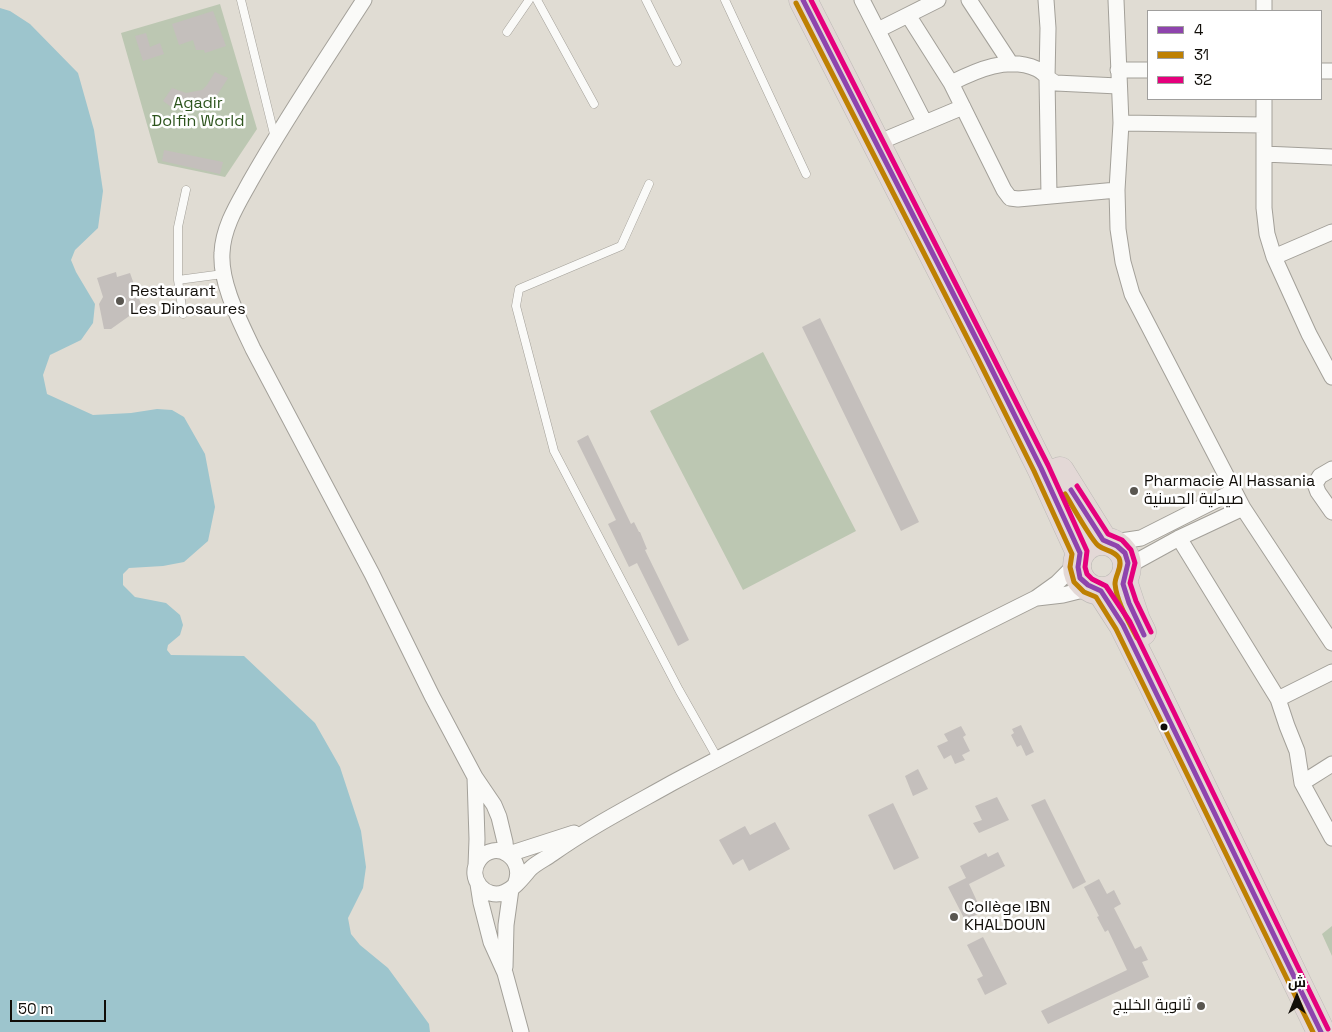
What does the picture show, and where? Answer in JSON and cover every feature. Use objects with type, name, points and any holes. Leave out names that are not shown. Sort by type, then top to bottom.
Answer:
[{"type":"highway","points":[[803,0],[1045,476],[1093,550]]},
{"type":"highway","points":[[821,0],[1050,455],[1093,550]]},
{"type":"highway","points":[[1093,550],[1122,550],[1127,560],[1111,582]]},
{"type":"highway","points":[[1093,550],[1078,573],[1083,582],[1111,582]]},
{"type":"highway","points":[[1111,582],[1136,620],[1332,1020]]},
{"type":"highway","points":[[1111,582],[1123,625],[1321,1032]]},
{"type":"street","points":[[364,0],[275,138],[228,222],[222,252],[223,274],[253,349],[372,574],[432,696],[475,777],[494,805],[499,817],[507,854]]},
{"type":"street","points":[[878,30],[938,0]]},
{"type":"street","points":[[969,0],[1011,64]]},
{"type":"street","points":[[1046,0],[1048,28],[1049,196]]},
{"type":"street","points":[[1116,0],[1121,123],[1117,190],[1118,229],[1123,262],[1132,294],[1243,508],[1332,643]]},
{"type":"street","points":[[868,2],[878,30],[924,123]]},
{"type":"street","points":[[908,15],[951,83],[1004,190],[1010,198],[1018,199],[1117,190]]},
{"type":"street","points":[[951,83],[970,73],[992,66],[1011,64],[1039,70],[1056,83],[1118,86]]},
{"type":"street","points":[[1118,70],[1147,70]]},
{"type":"street","points":[[1264,100],[1264,208],[1267,234],[1274,257],[1309,334],[1332,378]]},
{"type":"street","points":[[890,138],[962,107]]},
{"type":"street","points":[[1121,123],[1263,124]]},
{"type":"street","points":[[1264,154],[1332,158]]},
{"type":"street","points":[[1274,257],[1332,232]]},
{"type":"street","points":[[1332,469],[1320,476],[1315,484],[1318,492],[1332,512]]},
{"type":"street","points":[[478,884],[487,892],[493,894],[499,894],[513,887],[533,866],[590,828],[718,759],[1036,598],[1057,583],[1093,550],[1140,538],[1234,490]]},
{"type":"street","points":[[1036,598],[1063,595],[1111,582],[1179,538],[1243,508]]},
{"type":"street","points":[[1179,538],[1278,698],[1297,751],[1302,783],[1332,838]]},
{"type":"street","points":[[1278,698],[1332,672]]},
{"type":"street","points":[[1302,783],[1332,764]]},
{"type":"street","points":[[475,777],[477,839],[475,878],[492,942],[505,973],[521,1032]]},
{"type":"street","points":[[507,854],[590,828]]},
{"type":"street","points":[[476,866],[478,860],[488,852],[500,851],[507,854],[516,863],[518,868],[519,874],[513,887],[505,934],[505,973]]},
{"type":"lane","points":[[241,0],[275,138]]},
{"type":"lane","points":[[507,32],[529,0]]},
{"type":"lane","points":[[537,0],[594,104]]},
{"type":"lane","points":[[646,0],[677,62]]},
{"type":"lane","points":[[724,0],[806,174]]},
{"type":"lane","points":[[649,184],[621,246],[519,289],[516,306],[554,451],[679,690],[718,759]]},
{"type":"lane","points":[[184,314],[178,280],[178,227],[186,190]]},
{"type":"lane","points":[[178,280],[223,274]]},
{"type":"green space","name":"Agadir Dolfin World","points":[[220,4],[257,129],[225,177],[158,163],[121,33]]},
{"type":"green space","points":[[763,352],[856,531],[743,590],[650,411]]},
{"type":"green space","points":[[1332,926],[1332,956],[1322,934]]},
{"type":"water","points":[[0,8],[10,11],[30,24],[78,73],[94,130],[103,191],[98,228],[75,250],[71,260],[95,304],[93,323],[81,340],[50,355],[43,375],[47,394],[93,415],[131,413],[157,409],[172,410],[184,417],[205,454],[215,507],[208,541],[184,562],[163,566],[129,568],[123,574],[123,585],[135,597],[166,603],[180,615],[183,625],[180,635],[168,645],[167,650],[171,655],[244,656],[315,723],[340,767],[361,831],[366,867],[363,888],[348,918],[351,934],[360,945],[388,968],[429,1024],[430,1032],[0,1032]]},
{"type":"building","points":[[213,11],[226,46],[205,53],[204,50],[196,50],[193,40],[179,45],[172,24]]},
{"type":"building","points":[[146,33],[150,47],[160,43],[164,54],[143,61],[135,36]]},
{"type":"building","points":[[215,72],[228,78],[216,97],[207,104],[185,108],[170,106],[163,101],[172,88],[186,93],[202,90]]},
{"type":"building","points":[[164,150],[223,162],[220,174],[162,161]]},
{"type":"building","name":"Restaurant Les Dinosaures","points":[[116,272],[117,277],[130,273],[142,307],[111,329],[104,329],[99,304],[103,297],[97,278]]},
{"type":"building","points":[[820,318],[919,522],[901,531],[802,327]]},
{"type":"building","points":[[588,435],[631,524],[634,522],[640,532],[647,549],[645,550],[689,640],[678,646],[637,563],[629,567],[608,524],[616,520],[577,441]]},
{"type":"building","points":[[1021,725],[1034,752],[1026,756],[1021,745],[1017,747],[1011,735],[1014,733],[1012,729]]},
{"type":"building","points":[[961,726],[966,735],[963,737],[970,751],[962,755],[965,760],[955,764],[951,755],[944,759],[937,746],[948,741],[944,734]]},
{"type":"building","points":[[918,769],[928,789],[913,796],[905,776]]},
{"type":"building","points":[[997,797],[1009,820],[979,833],[973,823],[982,820],[975,806]]},
{"type":"building","points":[[1045,799],[1086,882],[1073,889],[1031,805]]},
{"type":"building","points":[[893,803],[919,858],[894,870],[868,815]]},
{"type":"building","points":[[775,822],[790,849],[749,871],[743,859],[733,865],[719,840],[745,826],[750,835]]},
{"type":"building","points":[[998,852],[1005,866],[969,884],[982,912],[965,920],[948,887],[966,878],[960,866],[986,853],[988,857]]},
{"type":"building","points":[[1099,879],[1107,894],[1114,890],[1121,904],[1114,908],[1135,949],[1141,946],[1148,960],[1142,962],[1149,977],[1048,1024],[1041,1011],[1127,970],[1108,930],[1105,932],[1097,917],[1099,916],[1084,887]]},
{"type":"building","points":[[983,937],[1007,984],[985,995],[977,979],[983,976],[967,945]]},
{"type":"transit line","name":"4","points":[[803,0],[1041,468],[1080,553],[1078,567],[1080,578],[1088,585],[1101,591],[1123,625],[1321,1032]]},
{"type":"transit line","name":"32","points":[[811,0],[1048,465],[1087,551],[1085,567],[1087,574],[1092,579],[1106,586],[1130,622],[1328,1029]]},
{"type":"transit line","name":"31","points":[[796,3],[1034,471],[1072,554],[1070,567],[1074,582],[1084,592],[1096,597],[1116,629],[1313,1032]]},
{"type":"transit line","name":"32","points":[[1077,486],[1108,534],[1122,540],[1131,550],[1135,563],[1130,583],[1136,601],[1151,632]]},
{"type":"transit line","name":"4","points":[[1071,490],[1103,540],[1117,546],[1125,553],[1128,563],[1123,584],[1129,603],[1144,635]]},
{"type":"transit line","name":"31","points":[[1065,494],[1096,543],[1101,548],[1115,553],[1119,558],[1120,565],[1115,581],[1116,591],[1137,638]]},
{"type":"place","name":"Restaurant Les Dinosaures","points":[[120,301]]},
{"type":"place","name":"Pharmacie Al Hassania صيدلية الحسنية","points":[[1134,491]]},
{"type":"place","name":"Collège IBN KHALDOUN","points":[[954,917]]},
{"type":"place","name":"ثانوية الخليج","points":[[1201,1006]]}]
